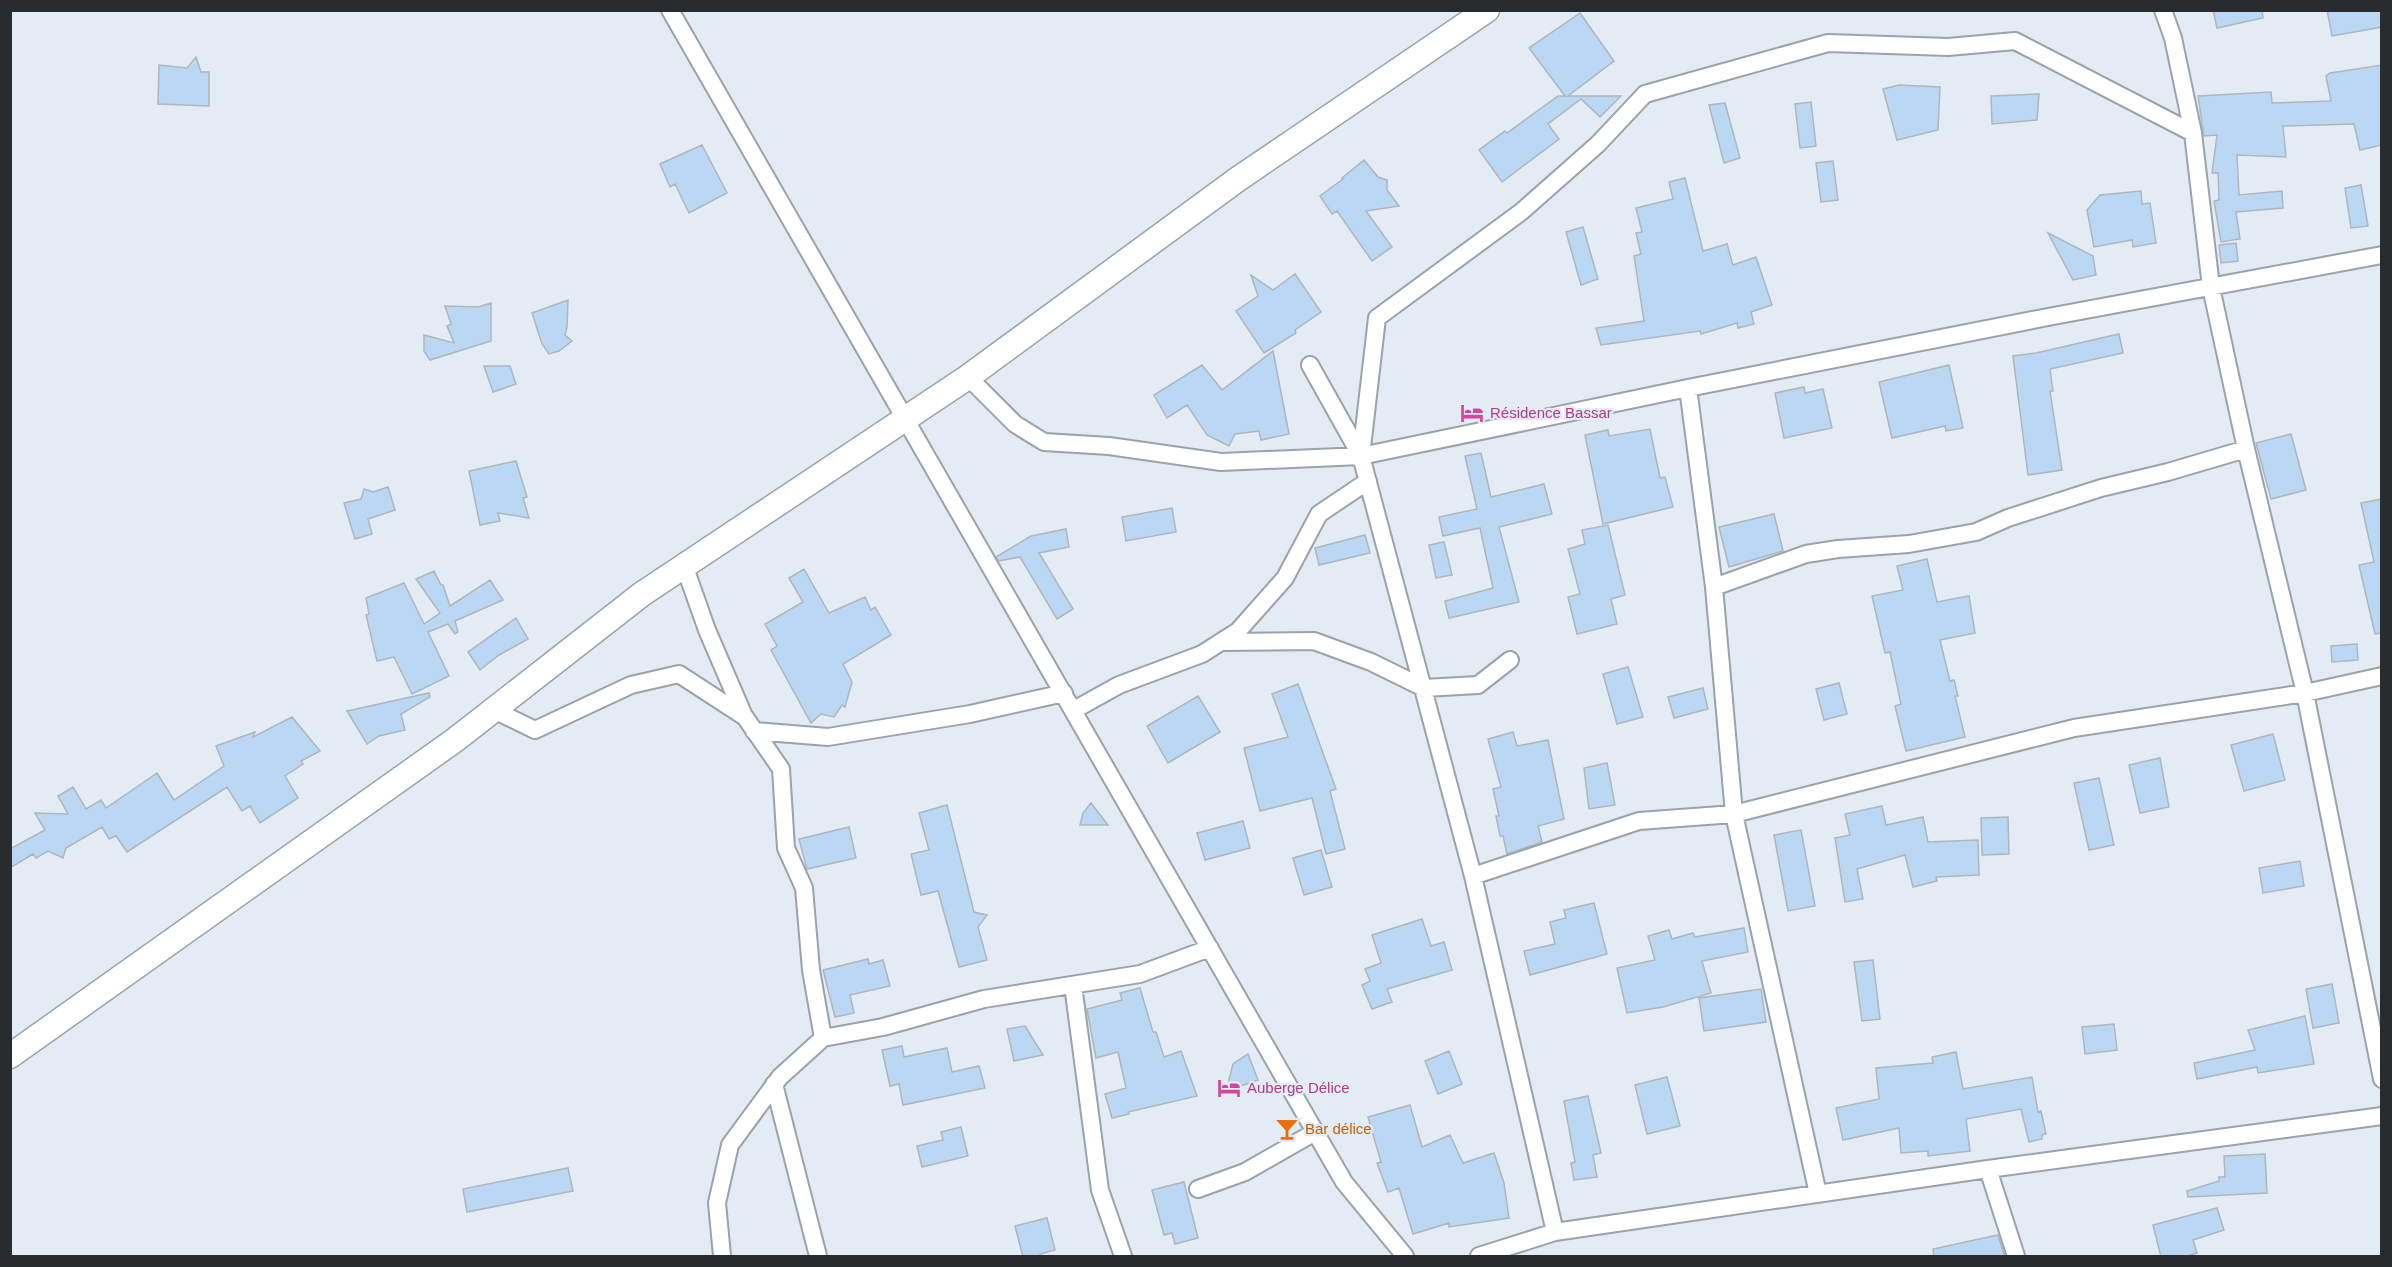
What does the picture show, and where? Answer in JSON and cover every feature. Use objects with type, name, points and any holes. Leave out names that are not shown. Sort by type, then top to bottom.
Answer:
[{"type":"street","points":[[670,10],[1344,1182],[1405,1257]]},
{"type":"street","points":[[10,1056],[137,964],[278,867],[494,710],[642,594],[968,377],[1238,179],[1487,10]]},
{"type":"street","points":[[2163,10],[2173,38],[2193,133],[2211,287],[2246,448],[2305,693],[2382,1079]]},
{"type":"street","points":[[1361,456],[1377,318],[1521,212],[1599,144],[1645,94],[1828,43],[1948,47],[2015,41],[2193,133]]},
{"type":"street","points":[[968,377],[1015,424],[1044,442],[1109,446],[1221,462],[1361,456],[1688,388],[2382,255]]},
{"type":"street","points":[[1310,365],[1361,456],[1473,876],[1555,1232]]},
{"type":"street","points":[[1688,388],[1714,587],[1734,814],[1818,1194]]},
{"type":"street","points":[[1714,587],[1806,554],[1838,549],[1909,544],[1976,532],[2008,518],[2101,488],[2168,472],[2246,448]]},
{"type":"street","points":[[1074,710],[1119,685],[1202,654],[1238,631],[1284,578],[1319,514],[1368,481]]},
{"type":"street","points":[[684,566],[707,630],[745,717],[781,769],[786,848],[804,888],[811,970],[823,1038]]},
{"type":"street","points":[[1221,642],[1314,640],[1371,662],[1424,688],[1478,685],[1510,660]]},
{"type":"street","points":[[494,710],[535,730],[631,685],[680,674],[745,717]]},
{"type":"street","points":[[1473,876],[1639,821],[1734,814],[2074,728],[2305,693],[2382,676]]},
{"type":"street","points":[[754,731],[828,736],[970,714],[1064,693]]},
{"type":"street","points":[[722,1257],[717,1203],[730,1145],[774,1084],[823,1038],[883,1027],[984,999],[1140,974],[1210,948]]},
{"type":"street","points":[[1072,985],[1100,1190],[1123,1257]]},
{"type":"street","points":[[774,1084],[818,1257]]},
{"type":"street","points":[[1479,1257],[1555,1232],[1988,1169],[2382,1116]]},
{"type":"street","points":[[1198,1189],[1245,1172],[1316,1132]]},
{"type":"street","points":[[1988,1169],[2016,1257]]},
{"type":"building","points":[[2213,10],[2262,10],[2263,18],[2217,28]]},
{"type":"building","points":[[2327,10],[2382,10],[2382,27],[2332,36]]},
{"type":"building","points":[[1580,13],[1614,61],[1568,96],[1621,96],[1600,117],[1581,99],[1548,124],[1559,139],[1502,182],[1479,150],[1558,96],[1565,96],[1529,48]]},
{"type":"building","points":[[196,57],[201,72],[209,72],[209,106],[158,104],[159,65],[187,68]]},
{"type":"building","points":[[2382,65],[2382,145],[2360,150],[2354,124],[2283,126],[2286,157],[2237,155],[2239,195],[2282,191],[2283,208],[2236,212],[2240,239],[2221,242],[2214,201],[2219,200],[2218,173],[2212,173],[2217,135],[2204,136],[2198,96],[2271,92],[2272,103],[2331,101],[2326,76],[2330,73]]},
{"type":"building","points":[[1899,85],[1940,87],[1938,130],[1897,140],[1883,89]]},
{"type":"building","points":[[2039,94],[2037,120],[1992,124],[1991,96]]},
{"type":"building","points":[[1811,102],[1816,146],[1800,148],[1795,104]]},
{"type":"building","points":[[1725,103],[1740,158],[1724,163],[1709,105]]},
{"type":"building","points":[[702,145],[727,193],[689,213],[675,184],[670,187],[660,164]]},
{"type":"building","points":[[1364,160],[1378,177],[1387,180],[1387,190],[1399,206],[1366,211],[1392,247],[1372,261],[1337,211],[1332,214],[1320,196]]},
{"type":"building","points":[[1833,161],[1838,200],[1821,202],[1816,163]]},
{"type":"building","points":[[1685,178],[1703,251],[1727,244],[1733,265],[1756,257],[1772,305],[1751,312],[1754,324],[1738,328],[1737,323],[1701,334],[1700,331],[1601,345],[1596,328],[1644,321],[1634,256],[1641,254],[1636,233],[1642,232],[1636,208],[1673,199],[1669,182]]},
{"type":"building","points":[[2361,185],[2368,226],[2351,228],[2345,188]]},
{"type":"building","points":[[2141,191],[2142,204],[2150,203],[2156,243],[2133,247],[2132,240],[2094,247],[2087,210],[2100,195]]},
{"type":"building","points":[[1583,227],[1598,279],[1581,285],[1566,232]]},
{"type":"building","points":[[2048,233],[2093,256],[2096,275],[2073,280]]},
{"type":"building","points":[[2236,243],[2238,261],[2221,263],[2219,245]]},
{"type":"building","points":[[1295,274],[1321,312],[1295,330],[1296,333],[1264,353],[1236,311],[1258,296],[1251,275],[1273,290]]},
{"type":"building","points":[[568,300],[565,335],[572,341],[559,351],[549,354],[542,344],[532,313]]},
{"type":"building","points":[[491,303],[491,341],[430,360],[424,351],[424,335],[454,343],[447,326],[451,324],[445,306],[478,307]]},
{"type":"building","points":[[2119,334],[2123,353],[2050,369],[2053,391],[2050,391],[2062,470],[2028,475],[2013,356]]},
{"type":"building","points":[[1273,351],[1289,434],[1261,440],[1259,431],[1235,434],[1229,446],[1207,435],[1187,405],[1167,418],[1154,395],[1202,365],[1222,390]]},
{"type":"building","points":[[1949,365],[1963,428],[1946,431],[1945,426],[1892,438],[1879,382]]},
{"type":"building","points":[[484,366],[510,366],[516,384],[493,392]]},
{"type":"building","points":[[1804,387],[1805,393],[1823,389],[1832,428],[1784,438],[1775,393]]},
{"type":"building","points":[[1650,429],[1660,478],[1665,477],[1673,507],[1603,524],[1585,435],[1608,430],[1609,436]]},
{"type":"building","points":[[2291,434],[2306,490],[2271,499],[2256,443]]},
{"type":"building","points":[[1481,453],[1491,497],[1544,484],[1552,514],[1499,527],[1519,602],[1449,618],[1445,601],[1493,588],[1480,528],[1443,536],[1439,517],[1477,509],[1465,456]]},
{"type":"building","points":[[516,461],[527,497],[523,498],[529,518],[498,513],[500,521],[480,525],[469,471]]},
{"type":"building","points":[[388,487],[395,510],[368,519],[372,534],[355,539],[344,503],[361,499],[364,489],[373,492]]},
{"type":"building","points":[[2382,499],[2382,633],[2375,634],[2359,565],[2374,562],[2361,503]]},
{"type":"building","points":[[1172,508],[1176,532],[1126,541],[1122,517]]},
{"type":"building","points":[[1774,514],[1783,551],[1729,567],[1719,527]]},
{"type":"building","points":[[1608,525],[1625,595],[1611,599],[1617,624],[1577,634],[1568,597],[1580,594],[1568,549],[1585,544],[1582,530]]},
{"type":"building","points":[[1066,529],[1069,547],[1039,553],[1073,609],[1057,619],[1020,557],[999,561],[996,557],[1031,536]]},
{"type":"building","points":[[1365,535],[1370,553],[1319,565],[1315,548]]},
{"type":"building","points":[[1444,542],[1452,575],[1436,578],[1429,545]]},
{"type":"building","points":[[1927,559],[1937,602],[1969,596],[1975,633],[1940,640],[1950,681],[1954,680],[1958,696],[1955,696],[1965,737],[1906,751],[1895,706],[1901,704],[1890,652],[1885,653],[1872,596],[1903,590],[1897,566]]},
{"type":"building","points":[[804,569],[829,613],[865,597],[871,610],[875,607],[891,635],[843,664],[852,682],[845,707],[842,705],[834,717],[821,714],[811,723],[771,650],[777,646],[765,624],[803,602],[789,578]]},
{"type":"building","points":[[434,571],[443,585],[450,606],[490,580],[503,600],[455,621],[458,632],[455,634],[448,624],[428,632],[449,676],[412,694],[394,657],[377,661],[366,615],[369,614],[366,598],[404,583],[424,624],[440,613],[416,579]]},
{"type":"building","points":[[516,618],[528,639],[499,655],[480,670],[468,652]]},
{"type":"building","points":[[2357,644],[2358,660],[2332,662],[2331,646]]},
{"type":"building","points":[[1628,667],[1643,717],[1617,724],[1603,674]]},
{"type":"building","points":[[1839,683],[1847,714],[1824,720],[1816,689]]},
{"type":"building","points":[[1298,684],[1336,789],[1330,791],[1345,849],[1326,854],[1312,798],[1260,811],[1244,748],[1288,737],[1272,694]]},
{"type":"building","points":[[1703,688],[1708,709],[1674,718],[1668,697]]},
{"type":"building","points":[[429,693],[430,697],[401,714],[405,730],[379,736],[367,744],[347,711]]},
{"type":"building","points":[[1198,696],[1220,732],[1168,763],[1147,726]]},
{"type":"building","points":[[292,717],[320,751],[301,761],[303,764],[285,776],[298,798],[260,823],[250,806],[242,811],[227,787],[127,852],[116,836],[109,839],[102,827],[66,848],[63,858],[48,851],[36,858],[33,854],[10,868],[10,849],[45,830],[35,813],[68,814],[58,796],[73,787],[86,809],[101,800],[106,808],[157,773],[174,800],[224,766],[216,746],[255,732],[253,737]]},
{"type":"building","points":[[1513,732],[1517,746],[1548,740],[1564,819],[1538,826],[1542,842],[1507,854],[1503,836],[1500,836],[1496,816],[1499,816],[1493,789],[1501,787],[1488,739]]},
{"type":"building","points":[[2273,734],[2285,780],[2244,791],[2231,745]]},
{"type":"building","points":[[2160,758],[2169,807],[2140,813],[2129,765]]},
{"type":"building","points":[[1607,763],[1615,805],[1589,809],[1584,768]]},
{"type":"building","points":[[2099,778],[2114,845],[2089,850],[2074,783]]},
{"type":"building","points":[[1091,803],[1108,825],[1080,825],[1083,813]]},
{"type":"building","points":[[947,805],[974,912],[987,915],[978,927],[987,960],[959,967],[938,891],[921,895],[911,854],[929,850],[919,813]]},
{"type":"building","points":[[1882,806],[1886,825],[1923,817],[1928,842],[1978,840],[1979,875],[1936,877],[1937,881],[1913,887],[1905,855],[1857,869],[1863,899],[1845,902],[1835,838],[1850,835],[1845,814]]},
{"type":"building","points":[[2008,817],[2009,854],[1982,855],[1981,818]]},
{"type":"building","points":[[1243,821],[1250,848],[1205,860],[1197,833]]},
{"type":"building","points":[[849,827],[856,858],[807,869],[799,839]]},
{"type":"building","points":[[1801,830],[1815,906],[1788,911],[1774,835]]},
{"type":"building","points":[[1321,850],[1332,887],[1304,895],[1293,858]]},
{"type":"building","points":[[2300,861],[2304,886],[2263,893],[2259,868]]},
{"type":"building","points":[[1594,903],[1607,954],[1530,975],[1524,951],[1555,944],[1550,922],[1566,918],[1564,910]]},
{"type":"building","points":[[1422,919],[1431,946],[1444,942],[1452,970],[1387,989],[1392,1002],[1372,1009],[1362,985],[1370,981],[1365,969],[1381,963],[1372,935]]},
{"type":"building","points":[[1744,928],[1748,952],[1702,961],[1711,993],[1663,1007],[1627,1013],[1617,968],[1655,960],[1648,936],[1669,930],[1672,939],[1693,933],[1695,937]]},
{"type":"building","points":[[868,959],[869,964],[883,960],[890,986],[850,995],[854,1013],[835,1017],[823,970]]},
{"type":"building","points":[[1873,960],[1880,1019],[1862,1021],[1854,962]]},
{"type":"building","points":[[2332,984],[2339,1023],[2313,1028],[2306,989]]},
{"type":"building","points":[[1140,988],[1153,1032],[1156,1032],[1164,1057],[1181,1051],[1197,1096],[1112,1118],[1105,1094],[1126,1088],[1118,1052],[1096,1058],[1087,1009],[1122,1000],[1120,993]]},
{"type":"building","points":[[1761,989],[1766,1022],[1704,1031],[1699,998]]},
{"type":"building","points":[[2305,1016],[2314,1064],[2258,1073],[2257,1067],[2197,1079],[2194,1063],[2255,1050],[2248,1030]]},
{"type":"building","points":[[2114,1024],[2117,1050],[2085,1054],[2082,1027]]},
{"type":"building","points":[[1025,1026],[1043,1055],[1014,1061],[1007,1029]]},
{"type":"building","points":[[902,1046],[904,1057],[947,1048],[952,1072],[979,1066],[985,1088],[903,1105],[899,1084],[890,1086],[882,1050]]},
{"type":"building","points":[[1449,1051],[1462,1084],[1438,1094],[1425,1061]]},
{"type":"building","points":[[1956,1052],[1963,1089],[2032,1077],[2038,1112],[2041,1111],[2046,1134],[2042,1135],[2042,1139],[2029,1142],[2021,1109],[1966,1119],[1970,1151],[1928,1156],[1928,1151],[1901,1153],[1899,1128],[1843,1140],[1836,1108],[1879,1099],[1876,1068],[1933,1063],[1932,1057]]},
{"type":"building","points":[[1248,1054],[1258,1080],[1226,1091],[1233,1064]]},
{"type":"building","points":[[1667,1077],[1680,1126],[1647,1134],[1635,1085]]},
{"type":"building","points":[[1588,1096],[1601,1153],[1593,1155],[1597,1177],[1574,1180],[1571,1163],[1575,1162],[1564,1101]]},
{"type":"building","points":[[1410,1105],[1422,1147],[1450,1135],[1463,1163],[1494,1153],[1504,1183],[1509,1218],[1449,1227],[1449,1223],[1413,1234],[1399,1188],[1388,1192],[1377,1163],[1381,1162],[1368,1117]]},
{"type":"building","points":[[961,1127],[968,1156],[922,1167],[917,1146],[943,1140],[941,1132]]},
{"type":"building","points":[[2265,1154],[2267,1193],[2188,1197],[2187,1191],[2219,1181],[2219,1177],[2225,1177],[2224,1156]]},
{"type":"building","points":[[568,1168],[573,1191],[467,1212],[463,1189]]},
{"type":"building","points":[[1184,1182],[1198,1238],[1175,1244],[1172,1233],[1164,1235],[1152,1190]]},
{"type":"building","points":[[2217,1208],[2224,1230],[2193,1240],[2197,1253],[2184,1257],[2161,1257],[2153,1225]]},
{"type":"building","points":[[1047,1218],[1055,1250],[1040,1254],[1040,1257],[1023,1257],[1015,1226]]},
{"type":"building","points":[[1998,1235],[2005,1257],[1934,1257],[1933,1249]]},
{"type":"place","name":"Résidence Bassar","points":[[1472,413]]},
{"type":"place","name":"Auberge Délice","points":[[1229,1088]]},
{"type":"place","name":"Bar délice","points":[[1287,1129]]}]
